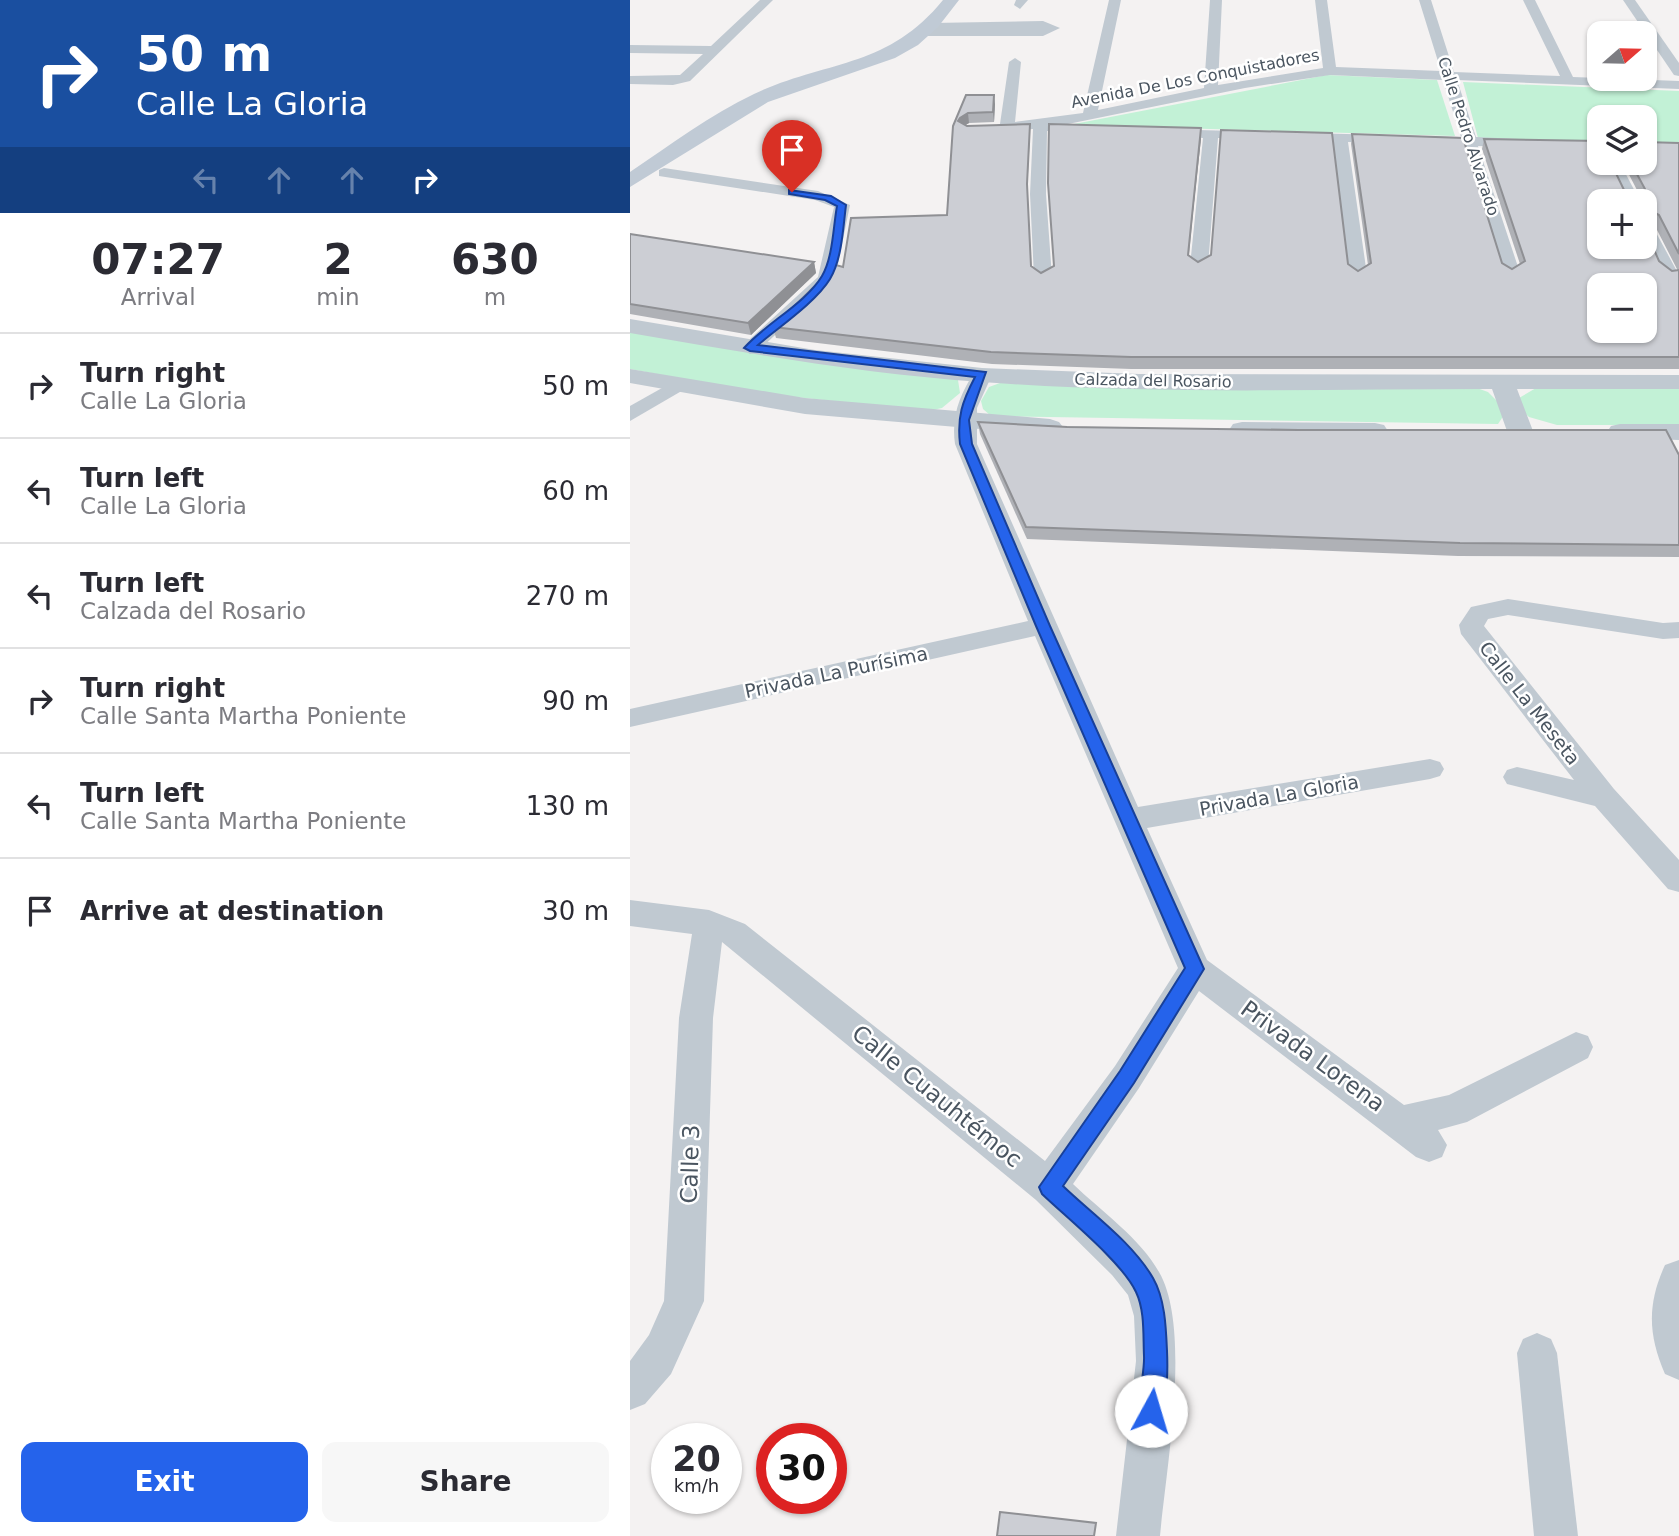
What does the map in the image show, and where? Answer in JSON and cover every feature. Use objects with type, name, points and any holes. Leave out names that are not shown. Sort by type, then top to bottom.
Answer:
[{"type":"main road","points":[[630,169],[747,95],[867,57],[896,43],[914,29],[936,0]]},
{"type":"main road","points":[[630,181],[761,98],[878,61],[910,45],[929,29],[951,0]]},
{"type":"street","points":[[630,80],[682,79],[767,0]]},
{"type":"street","points":[[1090,114],[1115,0]]},
{"type":"street","points":[[1211,92],[1216,0]]},
{"type":"street","points":[[1321,0],[1330,71]]},
{"type":"street","name":"Calle Pedro Alvarado","points":[[1424,0],[1511,273]]},
{"type":"street","points":[[1529,0],[1568,80]]},
{"type":"street","points":[[1629,0],[1679,72]]},
{"type":"street","points":[[1043,25],[1054,28],[1043,32],[929,29],[1043,25]]},
{"type":"street","points":[[630,49],[716,50]]},
{"type":"street","points":[[1007,128],[1015,62]]},
{"type":"street","name":"Avenida De Los Conquistadores","points":[[982,130],[1040,127],[1090,114],[1284,77],[1330,71],[1679,85]]},
{"type":"street","points":[[1043,277],[1038,194],[1040,127],[1105,130]]},
{"type":"street","points":[[1144,131],[1537,144]]},
{"type":"street","points":[[1199,266],[1211,134]]},
{"type":"street","points":[[1340,138],[1358,275]]},
{"type":"street","points":[[664,173],[818,196],[842,205],[826,279],[750,348]]},
{"type":"street","points":[[1657,250],[1670,275]]},
{"type":"street","name":"Calzada del Rosario","points":[[630,326],[750,348],[982,375],[1139,381],[1679,382]]},
{"type":"street","points":[[982,375],[967,403],[963,420],[963,432],[972,461],[1195,969],[1127,1077],[1049,1187]]},
{"type":"street","points":[[630,376],[805,406],[1081,429]]},
{"type":"street","points":[[1492,431],[1530,431],[1501,382]]},
{"type":"street","points":[[630,415],[678,385]]},
{"type":"street","points":[[1217,430],[1395,431]]},
{"type":"street","points":[[1596,432],[1679,432]]},
{"type":"street","name":"Calle La Meseta","points":[[1679,631],[1663,631],[1508,607],[1480,613],[1471,625],[1474,634],[1604,797],[1679,880]]},
{"type":"street","name":"Privada La Purísima","points":[[630,718],[1043,626]]},
{"type":"street","name":"Privada La Gloria","points":[[1129,820],[1430,769]]},
{"type":"street","points":[[1517,777],[1604,797]]},
{"type":"street","name":"Calle Cuauhtémoc","points":[[630,914],[709,923],[734,933],[1049,1187],[1126,1261],[1145,1285],[1154,1316],[1156,1361],[1138,1536]]},
{"type":"street","name":"Calle 3","points":[[630,1389],[647,1376],[670,1343],[684,1301],[696,1018],[709,923]]},
{"type":"street","name":"Privada Lorena","points":[[1195,969],[1402,1122],[1429,1145]]},
{"type":"street","points":[[1402,1122],[1455,1110],[1576,1046]]},
{"type":"street","points":[[1679,1279],[1675,1286],[1670,1321],[1679,1360]]},
{"type":"street","points":[[1537,1353],[1556,1536]]},
{"type":"green space","points":[[1327,75],[1437,80],[1455,136],[1069,125]]},
{"type":"green space","points":[[1463,82],[1587,87],[1587,91],[1679,91],[1679,143],[1657,142],[1657,105],[1587,105],[1587,141],[1478,138]]},
{"type":"green space","points":[[630,330],[958,380],[960,393],[942,408],[928,411],[758,393],[630,369]]},
{"type":"green space","points":[[1000,383],[1474,387],[1488,392],[1503,407],[1504,415],[1498,424],[991,416],[983,409],[981,401],[989,387]]},
{"type":"green space","points":[[1679,387],[1679,425],[1557,425],[1529,417],[1519,408],[1519,398],[1536,388]]},
{"type":"building","points":[[966,95],[994,95],[993,112],[968,113],[960,118],[958,121],[967,126],[1030,124],[1027,184],[1031,266],[1041,273],[1054,266],[1048,183],[1049,124],[1201,128],[1188,255],[1198,262],[1211,255],[1221,130],[1332,133],[1348,264],[1358,271],[1371,263],[1352,134],[1463,138],[1502,263],[1512,269],[1525,261],[1484,139],[1587,141],[1587,175],[1617,175],[1624,189],[1587,189],[1587,259],[1657,259],[1657,256],[1672,271],[1679,270],[1679,357],[1131,357],[991,352],[773,327],[836,265],[843,267],[851,218],[947,215],[953,126]]},
{"type":"building","points":[[1657,142],[1679,143],[1679,254],[1659,215],[1657,189],[1645,189],[1637,175],[1657,175]]},
{"type":"building","points":[[630,234],[814,262],[748,323],[630,304]]},
{"type":"building","points":[[978,422],[1067,427],[1299,430],[1666,430],[1679,455],[1679,545],[1460,543],[1026,527]]},
{"type":"building","points":[[1000,1512],[1096,1523],[1094,1536],[997,1536]]},
{"type":"route","points":[[792,192],[827,198],[842,205],[831,266],[826,279],[750,348],[982,375],[972,391],[963,420],[963,432],[972,461],[1195,969],[1127,1077],[1049,1187],[1126,1261],[1145,1285],[1154,1316],[1156,1361],[1151,1411]]}]
